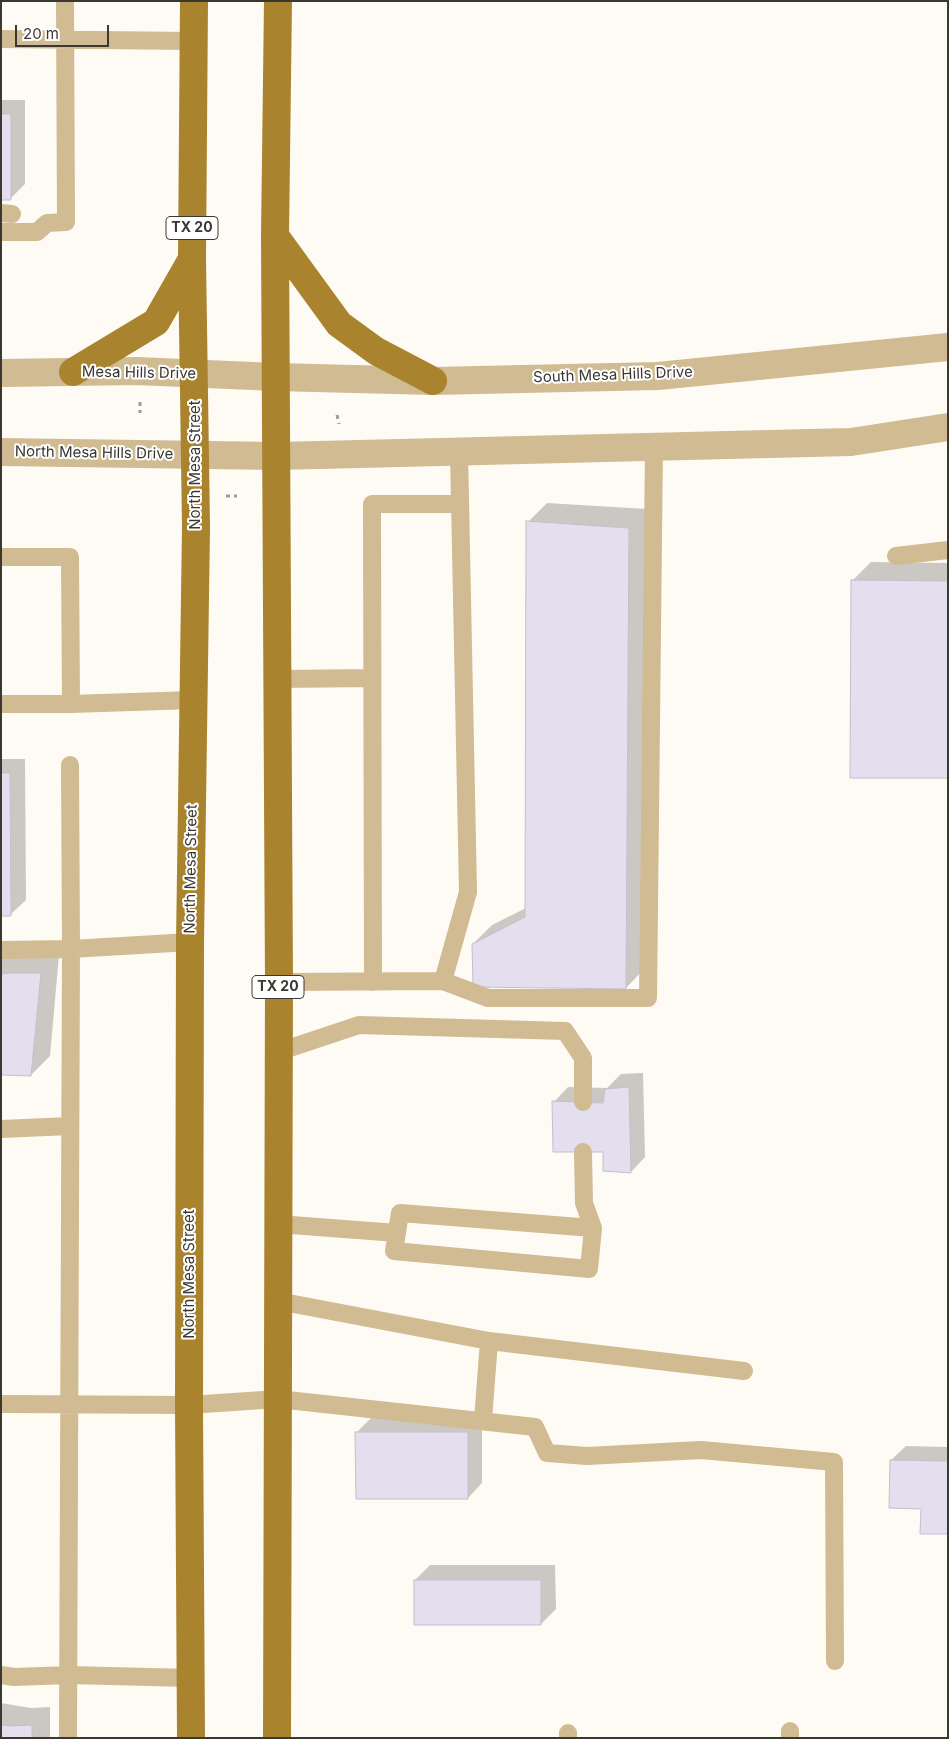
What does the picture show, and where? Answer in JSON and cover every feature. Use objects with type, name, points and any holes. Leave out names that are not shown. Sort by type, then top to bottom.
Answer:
[{"type":"main road","name":"North Mesa Street","points":[[191,1738],[189,1405],[190,942],[195,455],[192,259],[194,1]]},
{"type":"main road","name":"TX 20","points":[[277,1738],[278,679],[275,236],[278,1]]},
{"type":"main road","points":[[275,236],[339,324],[376,351],[433,380]]},
{"type":"main road","points":[[73,372],[156,322],[192,259]]},
{"type":"street","name":"South Mesa Hills Drive","points":[[276,377],[433,380],[658,376],[948,347]]},
{"type":"street","name":"Mesa Hills Drive","points":[[1,373],[136,371],[276,377]]},
{"type":"street","points":[[276,456],[851,442],[948,427]]},
{"type":"street","name":"North Mesa Hills Drive","points":[[1,452],[276,456]]},
{"type":"lane","points":[[1,232],[37,232],[41,219],[66,222],[65,1]]},
{"type":"lane","points":[[1,39],[193,41]]},
{"type":"lane","points":[[278,982],[443,981],[488,998],[648,998],[654,447]]},
{"type":"lane","points":[[443,981],[468,892],[458,452]]},
{"type":"lane","points":[[373,982],[372,504],[460,504]]},
{"type":"lane","points":[[896,556],[948,550]]},
{"type":"lane","points":[[1,556],[70,557],[71,704]]},
{"type":"lane","points":[[278,679],[372,678]]},
{"type":"lane","points":[[1,704],[193,700]]},
{"type":"lane","points":[[68,1738],[70,765]]},
{"type":"lane","points":[[1,950],[71,949],[190,942]]},
{"type":"lane","points":[[278,1052],[359,1025],[566,1031],[583,1058],[583,1102]]},
{"type":"lane","points":[[1,1129],[70,1126]]},
{"type":"lane","points":[[583,1152],[584,1203],[593,1228],[589,1269],[394,1251],[400,1213],[593,1228]]},
{"type":"lane","points":[[278,1224],[397,1233]]},
{"type":"lane","points":[[278,1301],[489,1341],[744,1371]]},
{"type":"lane","points":[[483,1420],[489,1341]]},
{"type":"lane","points":[[1,1404],[189,1405],[278,1399],[535,1427],[547,1453],[587,1456],[701,1450],[834,1462],[834,1661]]},
{"type":"lane","points":[[1,1674],[14,1677],[69,1675],[190,1678]]},
{"type":"path","points":[[223,496],[238,496]]},
{"type":"building","points":[[1,114],[11,114],[11,200],[1,200]]},
{"type":"building","points":[[526,521],[629,528],[626,989],[473,987],[472,944],[525,917]]},
{"type":"building","points":[[851,580],[948,581],[948,778],[850,778]]},
{"type":"building","points":[[1,773],[10,773],[11,916],[1,916]]},
{"type":"building","points":[[41,973],[31,1076],[1,1075],[1,974]]},
{"type":"building","points":[[629,1087],[631,1173],[603,1171],[603,1152],[553,1152],[552,1101],[603,1103],[605,1089]]},
{"type":"building","points":[[355,1432],[468,1432],[468,1499],[356,1499]]},
{"type":"building","points":[[890,1460],[948,1461],[948,1534],[920,1534],[921,1509],[889,1508]]},
{"type":"building","points":[[414,1580],[541,1580],[541,1625],[414,1625]]},
{"type":"building","points":[[1,1725],[32,1725],[32,1738],[1,1738]]}]
